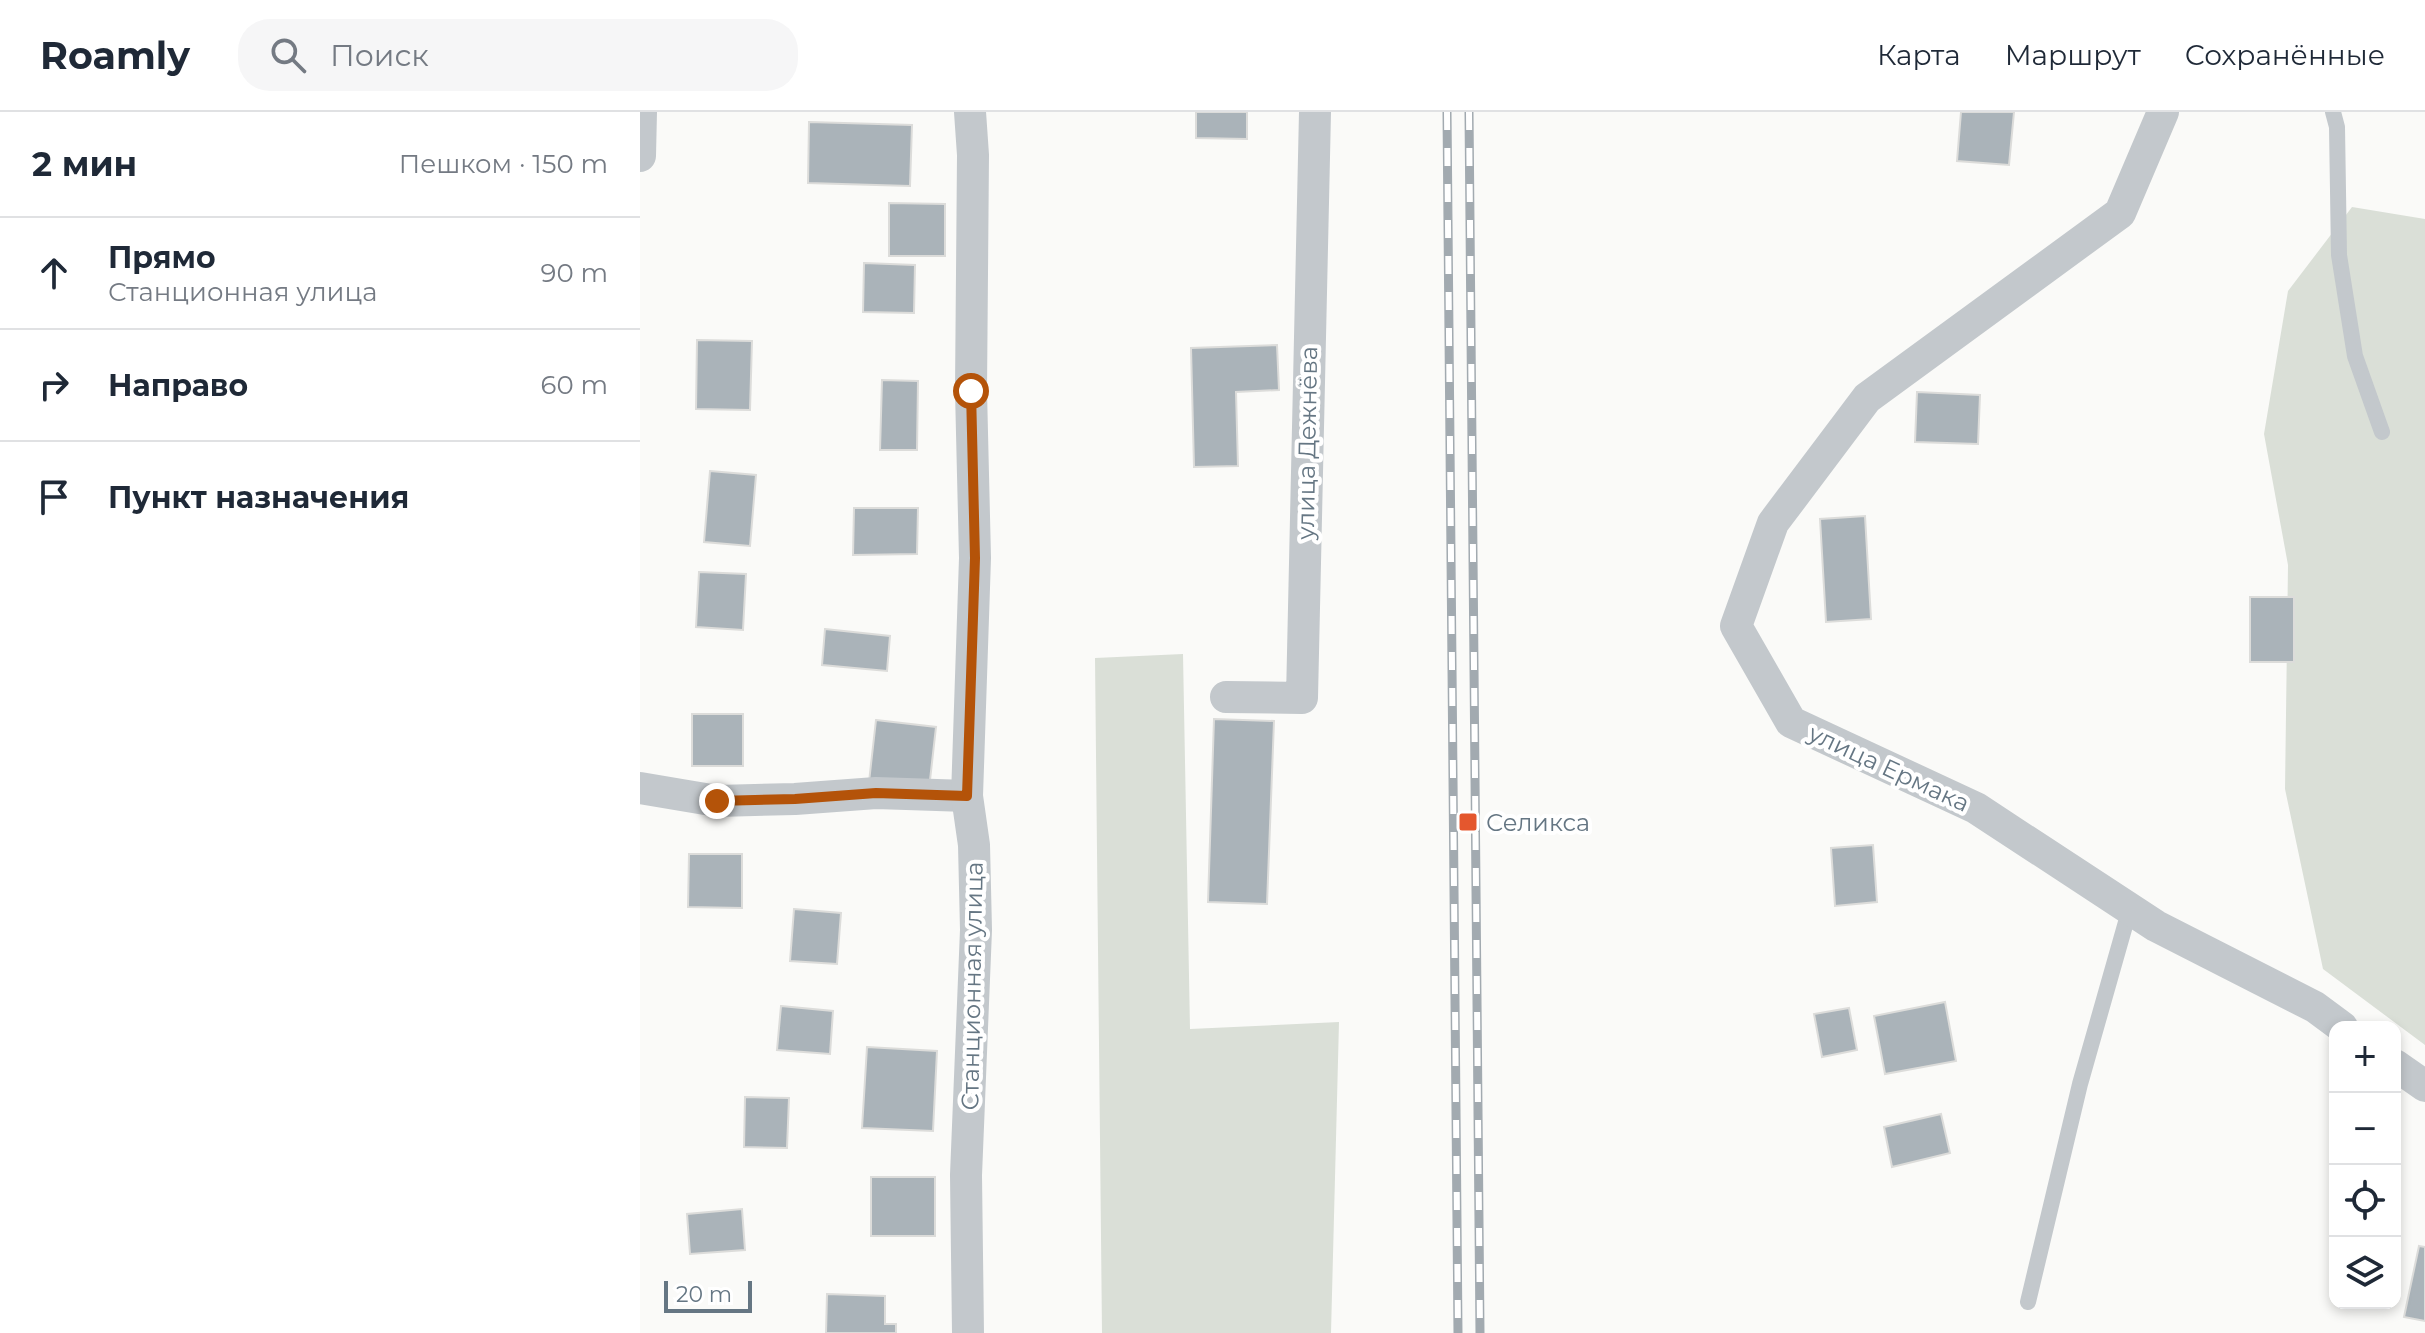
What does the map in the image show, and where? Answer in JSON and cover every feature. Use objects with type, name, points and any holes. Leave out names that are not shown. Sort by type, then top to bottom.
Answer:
[{"type":"street","points":[[640,156],[641,112]]},
{"type":"street","name":"Станционная улица","points":[[968,1333],[966,1175],[976,930],[974,845],[967,796],[975,558],[970,112]]},
{"type":"street","name":"улица Дежнёва","points":[[1226,697],[1302,698],[1315,112]]},
{"type":"street","name":"улица Ермака","points":[[2163,112],[2120,213],[1867,398],[1773,523],[1736,626],[1791,722],[1976,808],[2156,926],[2315,1007],[2334,1021]]},
{"type":"street","points":[[640,788],[717,801],[876,793],[967,796]]},
{"type":"street","points":[[2401,1069],[2425,1086]]},
{"type":"lane","points":[[2333,112],[2337,127],[2339,255],[2355,356],[2382,432]]},
{"type":"lane","points":[[2028,1302],[2080,1084],[2130,908]]},
{"type":"shaded area","points":[[2352,207],[2425,219],[2425,1045],[2401,1027],[2401,1021],[2393,1021],[2323,969],[2285,789],[2288,565],[2264,434],[2288,291]]},
{"type":"shaded area","points":[[1183,654],[1190,1029],[1339,1022],[1331,1333],[1102,1333],[1095,658]]},
{"type":"building","points":[[1196,112],[1247,112],[1247,139],[1196,138]]},
{"type":"building","points":[[1961,112],[2014,112],[2009,165],[1957,161]]},
{"type":"building","points":[[809,122],[912,125],[910,186],[808,183]]},
{"type":"building","points":[[889,203],[945,204],[945,256],[889,256]]},
{"type":"building","points":[[864,263],[915,265],[914,313],[863,312]]},
{"type":"building","points":[[697,340],[752,341],[750,410],[696,409]]},
{"type":"building","points":[[1277,345],[1279,390],[1236,392],[1238,466],[1194,467],[1191,348]]},
{"type":"building","points":[[882,380],[918,381],[917,450],[880,450]]},
{"type":"building","points":[[1917,392],[1980,395],[1978,444],[1915,442]]},
{"type":"building","points":[[710,471],[756,475],[750,546],[704,542]]},
{"type":"building","points":[[854,508],[918,508],[917,554],[853,555]]},
{"type":"building","points":[[1865,516],[1871,619],[1826,622],[1820,519]]},
{"type":"building","points":[[699,572],[746,574],[743,630],[696,627]]},
{"type":"building","points":[[2250,597],[2294,597],[2294,662],[2250,662]]},
{"type":"building","points":[[825,629],[890,636],[887,671],[822,665]]},
{"type":"building","points":[[692,714],[743,714],[743,766],[692,766]]},
{"type":"building","points":[[1214,719],[1274,721],[1267,904],[1208,902]]},
{"type":"building","points":[[876,720],[936,727],[929,789],[869,782]]},
{"type":"building","points":[[1873,845],[1877,902],[1835,906],[1831,848]]},
{"type":"building","points":[[689,854],[742,854],[742,908],[688,907]]},
{"type":"building","points":[[794,909],[841,913],[837,964],[790,961]]},
{"type":"building","points":[[1945,1002],[1956,1061],[1885,1074],[1874,1016]]},
{"type":"building","points":[[781,1006],[833,1011],[830,1054],[777,1050]]},
{"type":"building","points":[[1849,1008],[1857,1050],[1822,1057],[1814,1014]]},
{"type":"building","points":[[867,1047],[937,1051],[933,1131],[862,1128]]},
{"type":"building","points":[[745,1097],[789,1098],[787,1148],[744,1147]]},
{"type":"building","points":[[1941,1114],[1950,1153],[1892,1167],[1884,1127]]},
{"type":"building","points":[[871,1177],[935,1177],[935,1236],[871,1236]]},
{"type":"building","points":[[742,1209],[745,1250],[690,1254],[687,1214]]},
{"type":"building","points":[[2419,1246],[2425,1247],[2425,1321],[2404,1317]]},
{"type":"building","points":[[827,1294],[885,1296],[885,1324],[896,1324],[896,1333],[826,1333]]},
{"type":"railway","points":[[1447,112],[1458,1333]]},
{"type":"railway","points":[[1469,112],[1480,1333]]},
{"type":"place","name":"Селикса","points":[[1468,822]]},
{"type":"route","points":[[717,801],[876,793],[967,796],[975,558],[971,391]]}]
